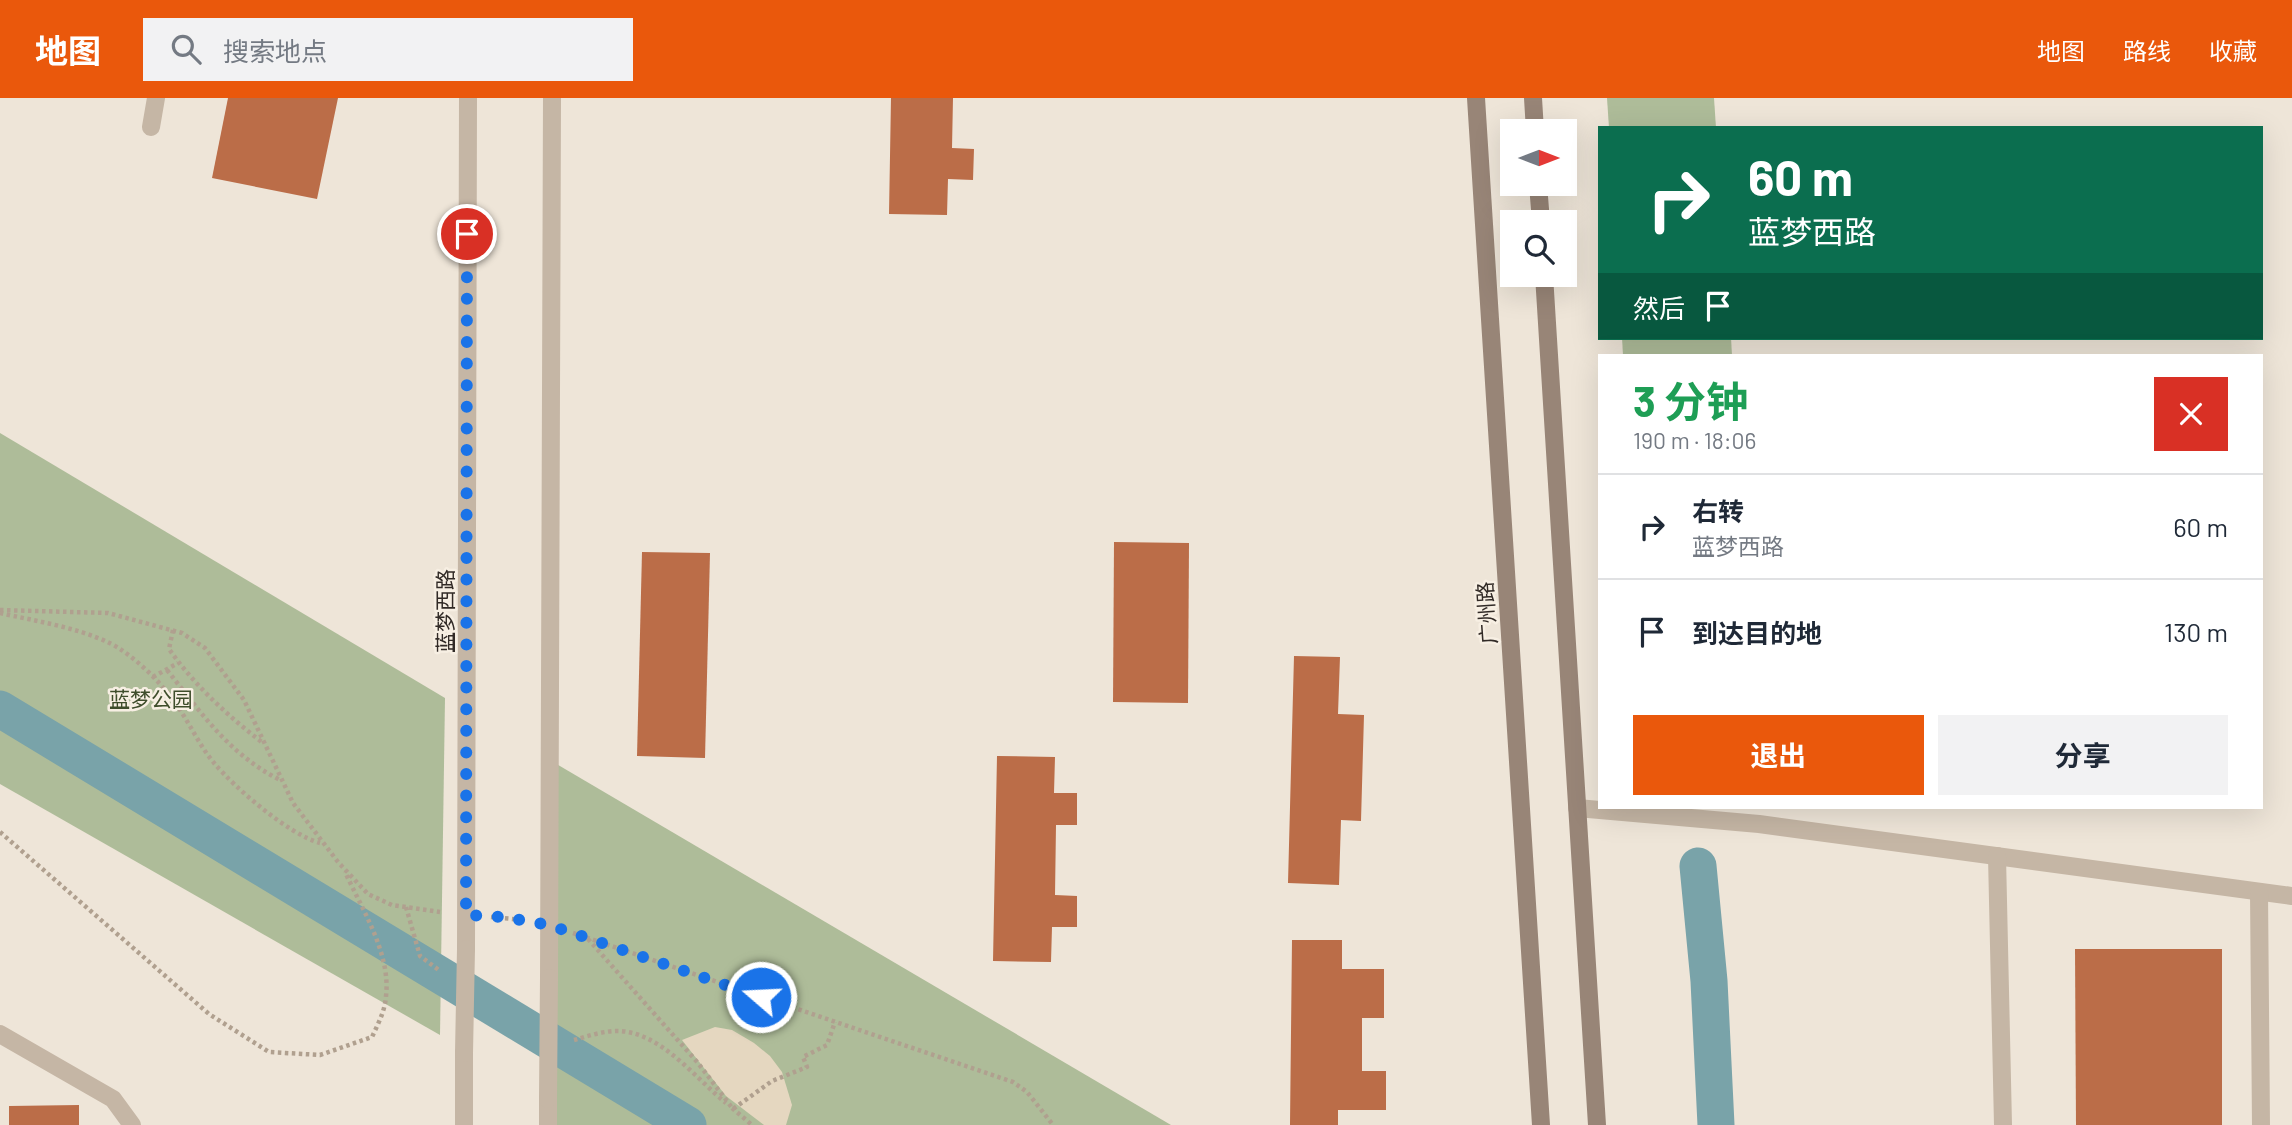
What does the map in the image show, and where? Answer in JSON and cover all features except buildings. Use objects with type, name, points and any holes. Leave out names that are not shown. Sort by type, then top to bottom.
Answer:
[{"type":"main road","name":"广州路","points":[[1476,98],[1541,1125]]},
{"type":"main road","points":[[1533,98],[1534,119]]},
{"type":"main road","points":[[1545,287],[1597,1125]]},
{"type":"street","points":[[151,127],[156,98]]},
{"type":"street","name":"蓝梦西路","points":[[464,1125],[467,98]]},
{"type":"street","points":[[548,1125],[552,98]]},
{"type":"street","points":[[1577,808],[1759,824],[2292,896]]},
{"type":"street","points":[[1997,856],[2003,1125]]},
{"type":"street","points":[[2259,892],[2261,1125]]},
{"type":"street","points":[[0,1034],[113,1099],[132,1125]]},
{"type":"path","points":[[0,611],[108,613],[173,630],[205,648],[225,671],[244,700],[293,803],[322,843],[368,894],[392,905],[504,917],[549,925],[588,938],[1013,1082],[1027,1092],[1053,1125]]},
{"type":"path","points":[[0,611],[73,630],[120,649],[153,677],[176,703],[213,762],[277,820],[305,839],[322,843]]},
{"type":"path","points":[[173,630],[169,649],[178,663],[234,720],[264,744]]},
{"type":"path","points":[[153,677],[178,663]]},
{"type":"path","points":[[167,670],[230,747],[254,767],[281,780]]},
{"type":"path","points":[[0,832],[209,1014],[270,1052],[320,1055],[372,1037],[382,1017],[387,995],[382,958],[370,925],[343,868]]},
{"type":"path","points":[[406,907],[420,956],[448,975]]},
{"type":"path","points":[[588,938],[698,1063],[733,1109],[772,1081],[807,1067],[803,1057],[827,1045],[835,1022]]},
{"type":"path","points":[[572,1040],[619,1031],[640,1036],[678,1061],[752,1125]]},
{"type":"green space","points":[[1607,98],[1714,98],[1716,126],[1609,126]]},
{"type":"green space","points":[[1622,340],[1731,340],[1732,354],[1623,354]]},
{"type":"green space","name":"蓝梦公园","points":[[0,433],[445,698],[440,1035],[0,784]]},
{"type":"green space","points":[[548,759],[1171,1125],[546,1125]]},
{"type":"shaded area","points":[[715,1027],[732,1030],[754,1043],[770,1056],[782,1072],[792,1105],[786,1125],[764,1125],[726,1096],[682,1040]]},
{"type":"waterway","points":[[0,709],[688,1125]]},
{"type":"waterway","points":[[1698,866],[1709,981],[1716,1125]]},
{"type":"route","points":[[467,234],[466,915],[504,917],[549,925],[761,997]]}]
